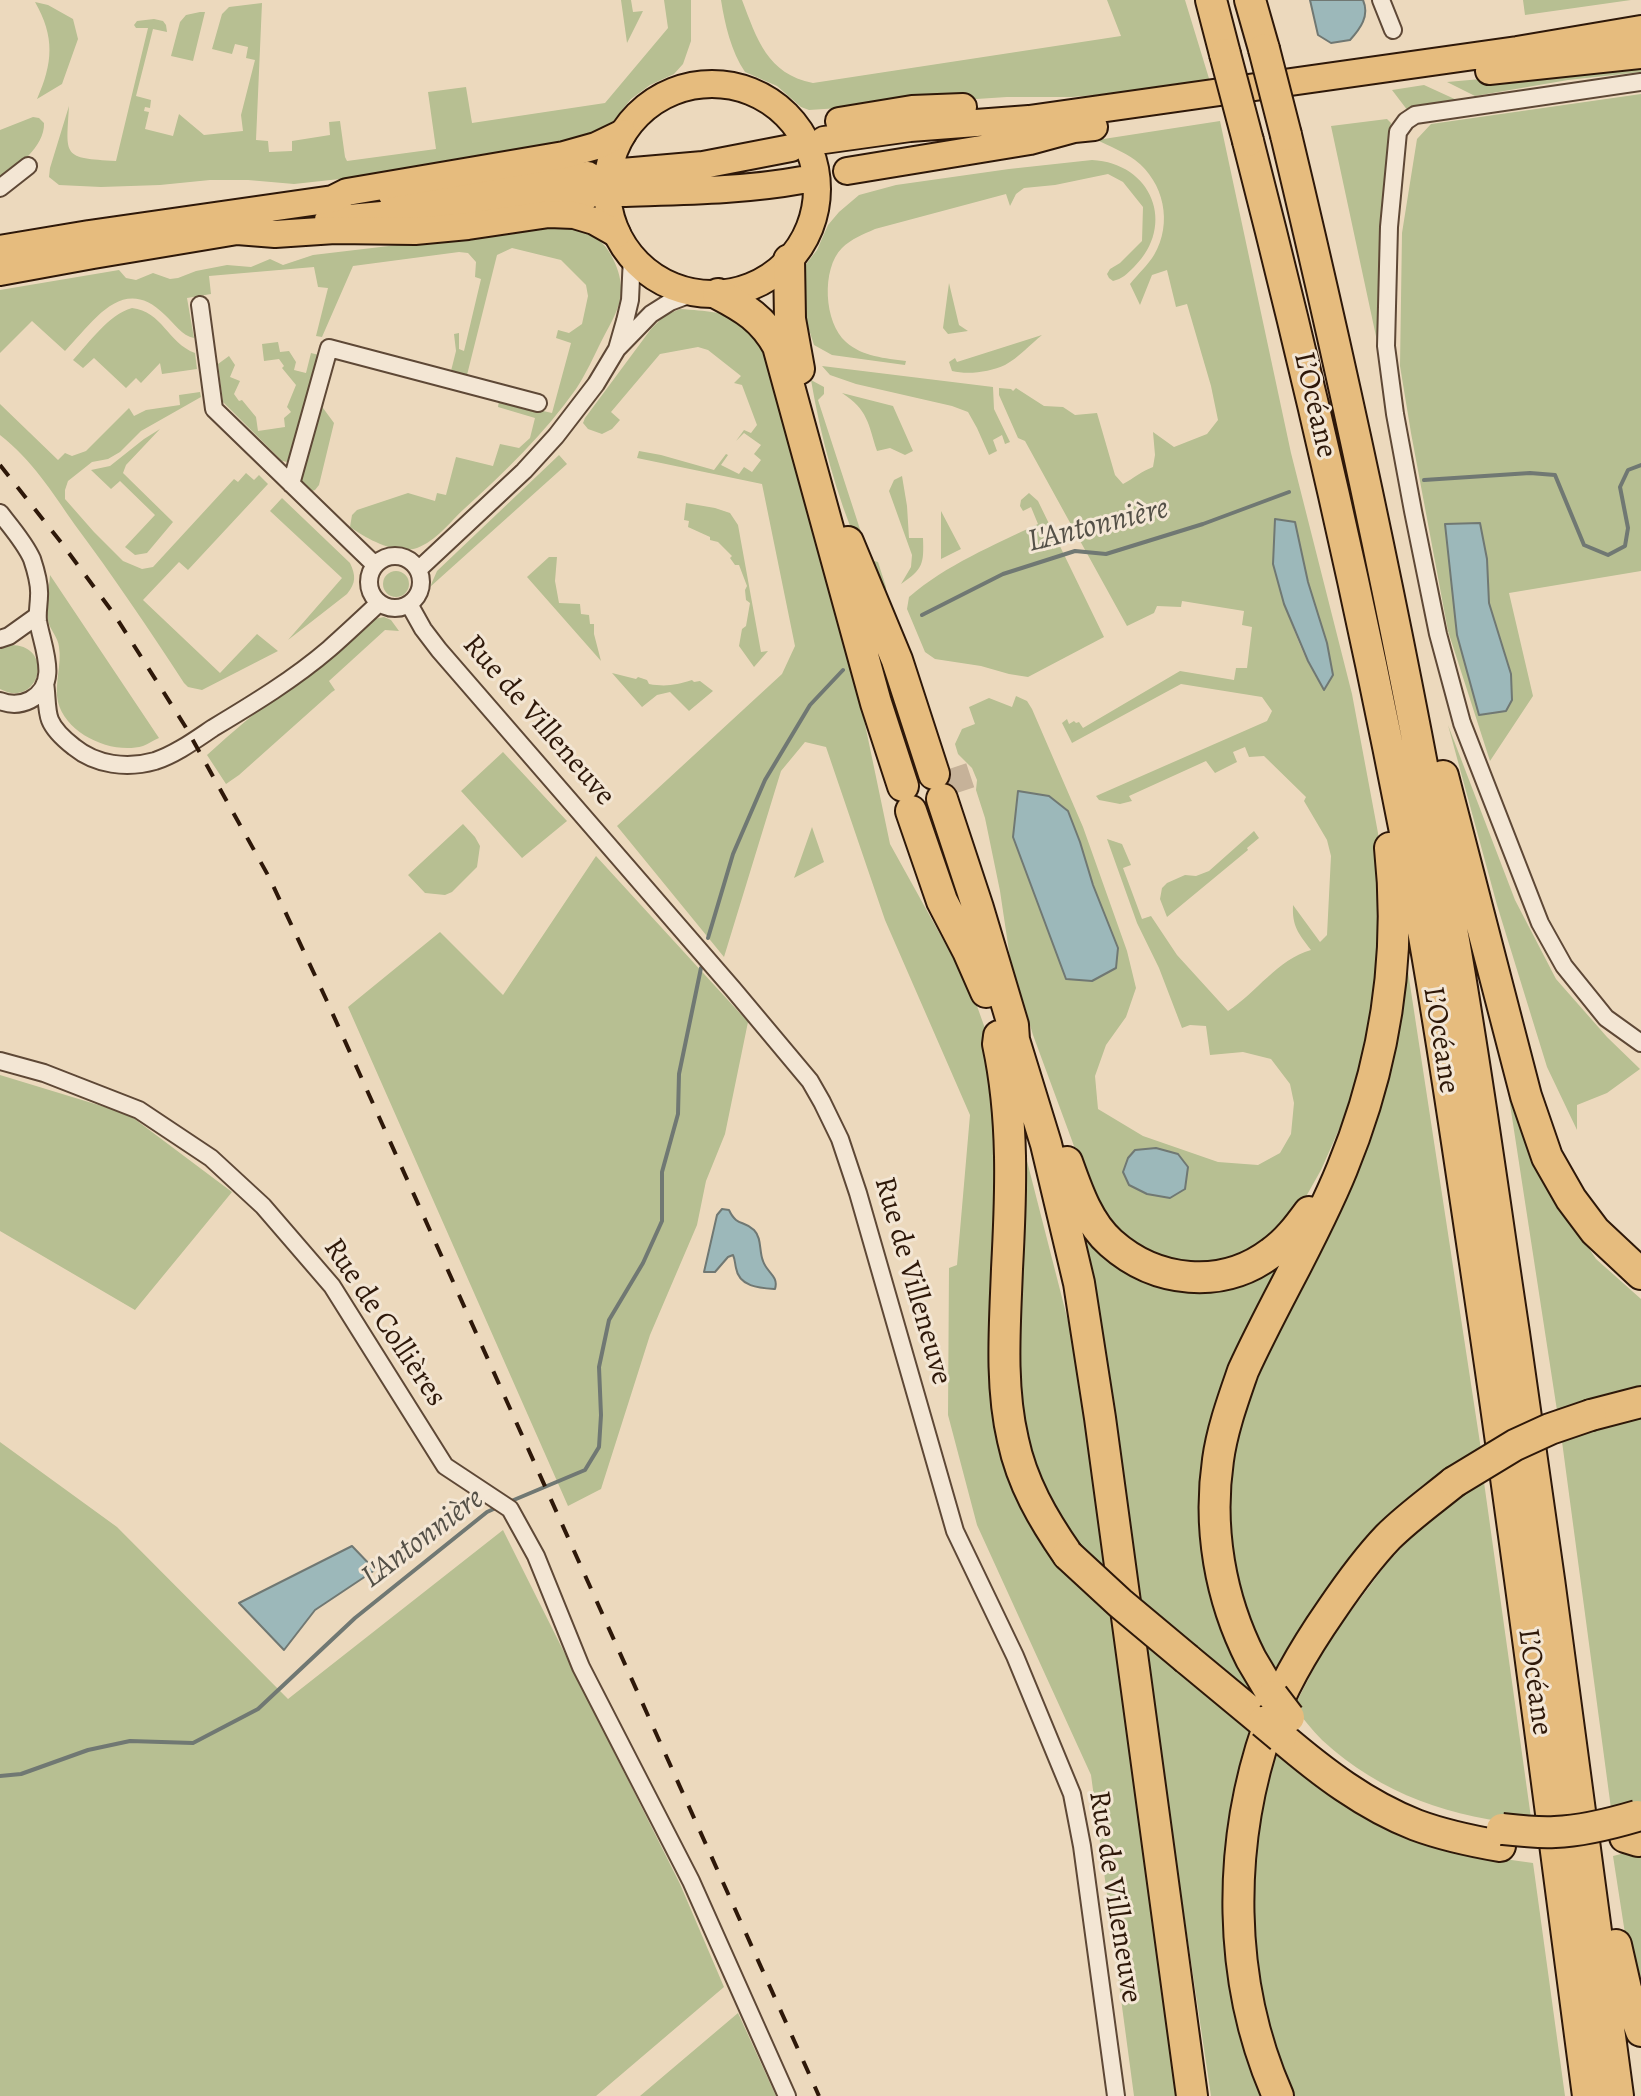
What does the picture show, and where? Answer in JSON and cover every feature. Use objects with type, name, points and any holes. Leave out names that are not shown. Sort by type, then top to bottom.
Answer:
[{"type":"highway","name":"L’Océane","points":[[1211,0],[1316,415],[1405,833],[1462,1177],[1525,1614],[1588,2096]]},
{"type":"highway","name":"L’Océane","points":[[1250,0],[1319,272],[1403,661],[1451,921],[1578,1785],[1618,2096]]},
{"type":"highway","points":[[789,260],[790,319],[802,390],[828,486],[853,556],[897,660],[925,745],[931,789],[921,840]]},
{"type":"highway","points":[[706,293],[741,306],[763,323],[778,346],[893,757],[892,790],[901,815],[921,840],[942,901],[1014,1040],[1046,1144],[1077,1272],[1100,1418],[1192,2096]]},
{"type":"highway","points":[[1403,661],[1424,691],[1509,1033],[1547,1157],[1571,1199],[1595,1231],[1641,1274]]},
{"type":"highway","points":[[1276,1718],[1224,1586],[1215,1523],[1218,1458],[1243,1371],[1331,1193],[1373,1079],[1383,1032],[1394,932],[1389,846],[1372,738],[1379,709]]},
{"type":"highway","points":[[893,757],[931,789],[952,828],[1006,1028],[998,1044],[1008,1110],[1010,1149],[1005,1361],[1007,1410],[1025,1480],[1038,1508],[1068,1555],[1187,1659],[1365,1781],[1406,1802],[1472,1824],[1501,1838],[1605,1825],[1638,1830]]},
{"type":"highway","points":[[1006,1028],[1022,1038],[1077,1191],[1092,1220],[1109,1242],[1132,1259],[1171,1275],[1198,1278],[1225,1275],[1255,1263],[1282,1244],[1313,1207],[1350,1128],[1361,1117]]},
{"type":"highway","points":[[1278,2096],[1255,2036],[1240,1946],[1238,1908],[1245,1815],[1256,1766],[1269,1724],[1290,1678],[1314,1634],[1388,1537],[1454,1482],[1515,1445],[1550,1429],[1641,1402]]},
{"type":"highway","points":[[1578,1785],[1601,1860],[1626,1989],[1641,2031]]},
{"type":"main road","points":[[809,188],[836,159],[864,146],[1029,129],[1641,29]]},
{"type":"main road","points":[[824,140],[910,128],[1029,119],[1078,120],[1305,94],[1641,45]]},
{"type":"main road","points":[[1441,76],[1641,55]]},
{"type":"main road","points":[[791,148],[621,183],[809,188],[817,181],[811,154],[792,121],[772,103],[750,91],[709,84],[680,89],[657,100],[623,133],[613,158],[608,180],[609,203],[617,234],[632,256],[659,279],[678,289],[706,293],[732,292],[769,278],[803,242],[811,226],[809,188]]},
{"type":"main road","points":[[792,121],[830,123],[912,109],[1015,108],[1078,120]]},
{"type":"main road","points":[[847,171],[1030,141],[1078,120]]},
{"type":"main road","points":[[333,199],[347,192],[586,150],[623,133]]},
{"type":"main road","points":[[0,249],[333,199],[588,186],[237,231],[0,272]]},
{"type":"main road","points":[[237,231],[275,234],[335,230],[415,231],[549,214],[574,215],[594,221],[617,234]]},
{"type":"street","points":[[1381,0],[1393,30]]},
{"type":"street","points":[[1641,82],[1415,115],[1406,121],[1398,132],[1389,227],[1386,346],[1395,414],[1419,541],[1438,634],[1462,723],[1540,923],[1564,966],[1606,1018],[1641,1043]]},
{"type":"street","points":[[0,188],[28,166]]},
{"type":"street","points":[[617,349],[630,300],[632,256]]},
{"type":"street","points":[[418,570],[524,471],[556,436],[596,384],[617,349],[651,314],[670,302],[706,293]]},
{"type":"street","points":[[200,305],[214,409],[375,565]]},
{"type":"street","points":[[291,484],[329,348],[538,403]]},
{"type":"street","points":[[0,513],[31,557],[39,586],[37,616],[44,654]]},
{"type":"street","points":[[386,558],[410,561],[418,570],[419,592],[409,604],[395,609],[379,603],[372,596],[369,578],[375,565],[386,558]]},
{"type":"street","points":[[0,701],[21,704],[49,718],[66,741],[95,760],[126,765],[155,761],[180,749],[290,678],[329,649],[379,603]]},
{"type":"street","name":"Rue de Villeneuve","points":[[409,604],[439,650],[810,1081],[840,1139],[955,1531],[1015,1656],[1072,1794],[1116,2096]]},
{"type":"street","points":[[5,637],[37,616]]},
{"type":"street","points":[[5,637],[29,639],[38,646],[48,663],[45,683],[35,697],[21,704]]},
{"type":"street","points":[[45,683],[49,718]]},
{"type":"street","name":"Rue de Collières","points":[[0,1061],[44,1073],[139,1110],[211,1158],[263,1206],[332,1286],[445,1466],[510,1509],[536,1556],[581,1667],[691,1881],[787,2096]]},
{"type":"green space","points":[[621,0],[631,0],[633,12],[643,11],[627,43]]},
{"type":"green space","points":[[664,0],[691,0],[691,41],[683,64],[674,74],[650,85],[631,99],[609,126],[593,138],[404,172],[294,184],[210,180],[101,187],[59,185],[49,177],[69,106],[67,136],[71,152],[85,158],[116,161],[148,28],[136,28],[134,25],[137,21],[163,21],[167,32],[153,29],[136,96],[151,100],[150,108],[145,107],[144,111],[149,112],[145,129],[173,136],[179,114],[204,135],[243,131],[241,115],[255,60],[246,58],[248,47],[235,44],[232,54],[212,49],[222,14],[229,7],[262,3],[256,140],[268,141],[269,152],[292,151],[292,141],[330,135],[329,122],[340,121],[347,161],[436,149],[428,92],[466,87],[472,123],[605,103],[668,28]]},
{"type":"green space","points":[[721,0],[742,0],[759,41],[774,63],[785,72],[813,83],[1121,36],[1107,0],[1185,0],[1211,85],[1072,97],[1007,97],[809,110],[777,86],[745,72],[729,38]]},
{"type":"green space","points":[[1523,0],[1631,0],[1525,15]]},
{"type":"green space","points":[[35,2],[48,5],[73,19],[78,39],[62,84],[37,99],[50,50],[46,27]]},
{"type":"green space","points":[[205,12],[193,61],[171,56],[180,22],[186,15]]},
{"type":"green space","points":[[1641,65],[1641,72],[1568,80],[1475,96],[1447,82]]},
{"type":"green space","points":[[1424,85],[1459,101],[1408,111],[1392,90]]},
{"type":"green space","points":[[1641,94],[1641,571],[1509,593],[1533,696],[1490,761],[1448,631],[1400,366],[1402,233],[1417,139],[1431,124]],"holes":[[[1487,559],[1489,603],[1479,715],[1457,635]]]},
{"type":"green space","points":[[33,117],[44,123],[40,140],[28,156],[0,181],[0,130]]},
{"type":"green space","points":[[1387,119],[1391,123],[1381,226],[1377,341],[1331,126]]},
{"type":"green space","points":[[1220,121],[1291,453],[1352,694],[1378,833],[1384,889],[1384,945],[1369,1047],[1348,1109],[1321,1170],[1299,1209],[1270,1241],[1217,1263],[1162,1260],[1126,1238],[1102,1206],[1081,1165],[1033,1035],[1010,958],[1000,891],[976,790],[977,780],[972,768],[958,754],[955,744],[962,729],[975,724],[969,707],[989,698],[1012,707],[1016,696],[1027,701],[1083,827],[1127,951],[1136,988],[1126,1017],[1106,1045],[1095,1076],[1098,1109],[1143,1136],[1218,1162],[1258,1165],[1280,1153],[1291,1134],[1294,1103],[1290,1084],[1271,1059],[1243,1052],[1210,1055],[1206,1026],[1182,1028],[1159,968],[1137,923],[1107,839],[1122,844],[1131,865],[1123,868],[1142,919],[1151,916],[1177,955],[1228,1011],[1288,961],[1311,950],[1297,929],[1293,905],[1320,942],[1327,935],[1331,856],[1327,840],[1304,801],[1306,797],[1264,756],[1249,757],[1245,747],[1233,752],[1237,762],[1215,773],[1206,761],[1129,796],[1132,801],[1120,804],[1099,800],[1096,796],[1267,721],[1272,711],[1262,697],[1181,684],[1072,743],[1062,723],[1067,719],[1069,724],[1079,722],[1083,728],[1180,671],[1234,680],[1236,668],[1247,668],[1252,627],[1242,625],[1244,611],[1182,601],[1181,607],[1157,606],[1154,613],[1127,626],[1025,441],[1018,438],[999,395],[999,388],[1013,391],[1016,388],[1044,406],[1063,407],[1075,415],[1097,413],[1115,475],[1123,484],[1153,467],[1153,432],[1174,447],[1207,434],[1218,420],[1187,304],[1176,307],[1167,270],[1152,275],[1140,305],[1130,284],[1152,259],[1160,243],[1164,217],[1159,191],[1135,160],[1097,140]],"holes":[[[1295,522],[1308,582],[1325,689],[1300,645],[1273,564]],[[1049,796],[1068,811],[1093,885]]]},
{"type":"green space","points":[[1092,160],[1113,164],[1130,172],[1143,184],[1152,199],[1154,233],[1147,250],[1122,278],[1113,281],[1107,274],[1142,241],[1143,207],[1123,182],[1108,174],[1024,188],[1016,194],[1010,206],[1006,194],[875,229],[849,242],[835,257],[828,282],[828,296],[833,322],[839,333],[860,351],[906,361],[905,365],[832,355],[814,345],[802,308],[800,272],[817,250],[828,225],[859,195],[896,185]]},
{"type":"green space","points":[[549,227],[584,232],[605,247],[615,263],[620,281],[621,297],[617,310],[580,383],[551,421],[509,467],[442,531],[430,541],[409,550],[391,548],[373,541],[350,527],[352,515],[357,510],[408,493],[435,501],[437,493],[446,495],[456,457],[493,466],[500,444],[519,448],[530,438],[535,418],[498,407],[499,401],[552,413],[571,343],[556,338],[558,330],[569,333],[582,324],[588,296],[586,285],[561,260],[512,248],[497,255],[467,375],[451,371],[456,351],[454,334],[459,333],[459,349],[464,351],[481,279],[475,277],[476,262],[468,253],[459,252],[353,266],[322,337],[316,336],[328,288],[318,287],[314,267],[209,276],[211,294],[187,298],[194,338],[182,332],[150,303],[136,299],[123,300],[98,315],[65,351],[32,321],[0,353],[0,290],[119,270],[126,278],[136,280],[153,273],[170,279],[227,265],[251,267],[270,259],[283,265],[313,255]]},
{"type":"green space","points":[[949,283],[959,325],[968,331],[948,334],[943,328]]},
{"type":"green space","points":[[132,308],[151,315],[178,342],[195,353],[197,369],[162,374],[160,363],[141,383],[136,378],[126,388],[94,358],[83,368],[73,360],[107,323]]},
{"type":"green space","points":[[680,309],[713,312],[736,319],[753,335],[769,366],[861,705],[890,844],[972,992],[992,1048],[1003,1437],[1117,1611],[1179,2096],[1134,2096],[1091,1775],[977,1525],[948,1415],[949,1268],[957,1265],[970,1115],[885,920],[826,747],[805,742],[781,771],[724,957],[617,826],[782,674],[795,646],[762,484],[637,458],[639,451],[714,470],[726,454],[721,465],[739,474],[744,467],[752,472],[761,460],[754,454],[761,445],[744,433],[736,441],[744,430],[751,433],[757,425],[742,385],[734,383],[741,376],[708,350],[698,347],[660,354],[611,412],[620,420],[612,429],[602,434],[588,429],[583,423],[651,329],[664,316]]},
{"type":"green space","points":[[1042,335],[1005,365],[972,373],[952,371],[949,362],[955,358],[957,362]]},
{"type":"green space","points":[[278,342],[280,352],[289,351],[296,362],[294,370],[306,373],[311,353],[319,355],[291,459],[287,462],[282,461],[223,402],[218,364],[229,356],[235,365],[230,377],[240,381],[234,394],[256,417],[258,431],[285,427],[284,418],[291,412],[287,407],[296,385],[282,368],[284,366],[279,359],[264,361],[262,344]]},
{"type":"green space","points":[[822,366],[993,387],[994,409],[1010,442],[1005,444],[1002,435],[993,440],[997,451],[989,455],[968,412],[856,384],[830,375]]},
{"type":"green space","points":[[811,380],[824,387],[824,394],[818,400],[870,560],[878,562],[886,587],[887,604],[862,555],[843,507]]},
{"type":"green space","points":[[200,392],[201,397],[141,431],[120,452],[108,459],[92,462],[68,481],[65,499],[123,561],[142,569],[153,567],[234,479],[238,482],[246,473],[254,480],[259,475],[268,484],[188,570],[179,562],[143,600],[220,673],[257,634],[278,651],[202,690],[184,683],[50,489],[22,455],[0,435],[0,404],[58,460],[65,453],[72,456],[86,451],[129,408],[134,416],[146,410],[180,405],[179,395]]},
{"type":"green space","points":[[842,393],[893,406],[913,451],[905,455],[890,448],[877,451],[862,411]]},
{"type":"green space","points":[[324,396],[323,408],[334,423],[319,485],[312,491],[300,479]]},
{"type":"green space","points":[[160,429],[126,465],[123,473],[173,522],[147,553],[135,555],[125,547],[155,515],[120,481],[111,489],[91,470],[110,466]]},
{"type":"green space","points":[[559,455],[567,464],[430,587],[437,571]]},
{"type":"green space","points":[[902,476],[909,538],[923,538],[923,547],[918,570],[901,584],[911,567],[912,555],[889,491],[894,480]]},
{"type":"green space","points":[[1029,493],[1038,501],[1104,637],[1028,677],[935,659],[925,652],[907,609],[909,597],[954,565],[1038,524],[1031,507],[1023,511],[1020,506],[1021,500]]},
{"type":"green space","points":[[282,498],[350,563],[354,576],[347,594],[288,640],[342,578],[270,511]]},
{"type":"green space","points":[[686,503],[730,513],[738,525],[761,652],[768,651],[754,667],[739,646],[750,603],[746,600],[747,586],[739,565],[735,565],[730,558],[732,556],[718,542],[688,527],[689,521],[684,520]]},
{"type":"green space","points":[[941,511],[961,549],[941,559]]},
{"type":"green space","points":[[549,557],[557,557],[555,581],[559,603],[580,604],[581,614],[589,615],[590,624],[594,624],[601,661],[527,577]]},
{"type":"green space","points":[[396,571],[405,575],[409,584],[405,593],[396,597],[387,593],[383,584],[387,575]]},
{"type":"green space","points":[[50,575],[159,738],[143,746],[118,747],[92,739],[70,724],[57,695],[59,647],[47,612]]},
{"type":"green space","points":[[384,617],[391,620],[399,631],[385,630],[329,681],[335,690],[226,784],[207,755],[268,702],[374,619]]},
{"type":"green space","points":[[10,645],[24,647],[33,654],[38,664],[33,684],[25,691],[14,693],[0,689],[0,649]]},
{"type":"green space","points":[[612,673],[638,677],[655,685],[700,681],[713,691],[689,711],[670,692],[657,695],[642,707]]},
{"type":"green space","points":[[1448,725],[1515,900],[1556,979],[1640,1069],[1607,1093],[1577,1105],[1577,1130],[1547,1067],[1497,905]]},
{"type":"green space","points":[[503,752],[567,821],[522,858],[461,791]]},
{"type":"green space","points":[[463,824],[480,846],[477,867],[452,892],[445,895],[425,893],[408,875]]},
{"type":"green space","points":[[812,827],[824,862],[794,878]]},
{"type":"green space","points":[[1254,831],[1259,838],[1248,850],[1167,917],[1160,899],[1162,888],[1167,883],[1185,875],[1196,876],[1209,871]]},
{"type":"green space","points":[[596,856],[748,1022],[725,1134],[706,1181],[697,1225],[650,1335],[601,1489],[568,1506],[348,1007],[440,932],[503,995]]},
{"type":"green space","points":[[1405,952],[1482,1456],[1453,1474],[1277,1685],[1237,1608],[1224,1457],[1285,1295]]},
{"type":"green space","points":[[1502,1052],[1533,1165],[1596,1259],[1641,1299],[1641,1393],[1558,1417]]},
{"type":"green space","points":[[0,1075],[128,1114],[232,1192],[135,1310],[0,1231]]},
{"type":"green space","points":[[1027,1161],[1069,1325],[1111,1584],[1071,1546],[1022,1458],[1015,1291]]},
{"type":"green space","points":[[1082,1225],[1197,1286],[1301,1234],[1206,1484],[1266,1715],[1139,1609],[1115,1421]]},
{"type":"green space","points":[[1641,1412],[1641,1807],[1612,1816],[1561,1434]]},
{"type":"green space","points":[[0,1442],[117,1527],[288,1699],[503,1530],[680,1884],[724,1987],[596,2096],[0,2096]]},
{"type":"green space","points":[[1483,1475],[1532,1825],[1446,1810],[1394,1789],[1345,1759],[1322,1740],[1294,1707],[1327,1643],[1387,1563],[1455,1492]]},
{"type":"green space","points":[[1142,1632],[1259,1732],[1238,1813],[1270,2096],[1211,2096]]},
{"type":"green space","points":[[1276,1745],[1497,1858],[1533,1863],[1565,2096],[1282,2096],[1253,1998],[1246,1852]]},
{"type":"green space","points":[[1641,1849],[1641,1994],[1626,1940],[1613,1856]]},
{"type":"green space","points":[[738,2013],[776,2096],[640,2096]]},
{"type":"water","points":[[1310,0],[1363,0],[1363,22],[1350,40],[1331,43],[1318,35]]},
{"type":"water","points":[[1275,519],[1295,522],[1333,675],[1324,690],[1284,604],[1273,564]]},
{"type":"water","points":[[1480,523],[1487,559],[1489,603],[1511,674],[1512,700],[1506,711],[1479,715],[1457,635],[1445,524]]},
{"type":"water","points":[[1018,791],[1049,796],[1068,811],[1118,948],[1116,968],[1092,981],[1066,979],[1013,837]]},
{"type":"water","points":[[1156,1148],[1178,1154],[1188,1167],[1185,1189],[1170,1198],[1147,1194],[1129,1185],[1123,1172],[1135,1150]]},
{"type":"water","points":[[722,1209],[729,1210],[735,1219],[757,1233],[763,1261],[774,1278],[775,1289],[751,1285],[741,1279],[733,1255],[715,1272],[704,1272],[717,1215]]},
{"type":"water","points":[[352,1546],[375,1570],[315,1610],[284,1650],[239,1603]]},
{"type":"waterway","name":"L'Antonnière","points":[[1424,480],[1530,473],[1555,475],[1584,545],[1608,555],[1625,546],[1628,528],[1620,487],[1628,470],[1641,465]]},
{"type":"waterway","name":"L'Antonnière","points":[[922,615],[1003,574],[1075,551],[1106,554],[1203,524],[1289,492]]},
{"type":"waterway","name":"L'Antonnière","points":[[708,938],[733,854],[765,780],[810,705],[843,670]]},
{"type":"waterway","name":"L'Antonnière","points":[[509,1502],[585,1470],[599,1447],[599,1367],[609,1320],[643,1263],[662,1221],[662,1172],[678,1114],[679,1074],[701,968]]},
{"type":"waterway","name":"L'Antonnière","points":[[0,1776],[21,1774],[88,1750],[130,1741],[193,1743],[258,1709],[355,1618],[487,1512],[498,1507]]},
{"type":"tunnel","points":[[802,180],[847,171]]},
{"type":"tunnel","points":[[952,768],[960,792]]},
{"type":"railway","points":[[0,465],[114,614],[185,726],[269,877],[819,2096]]}]
